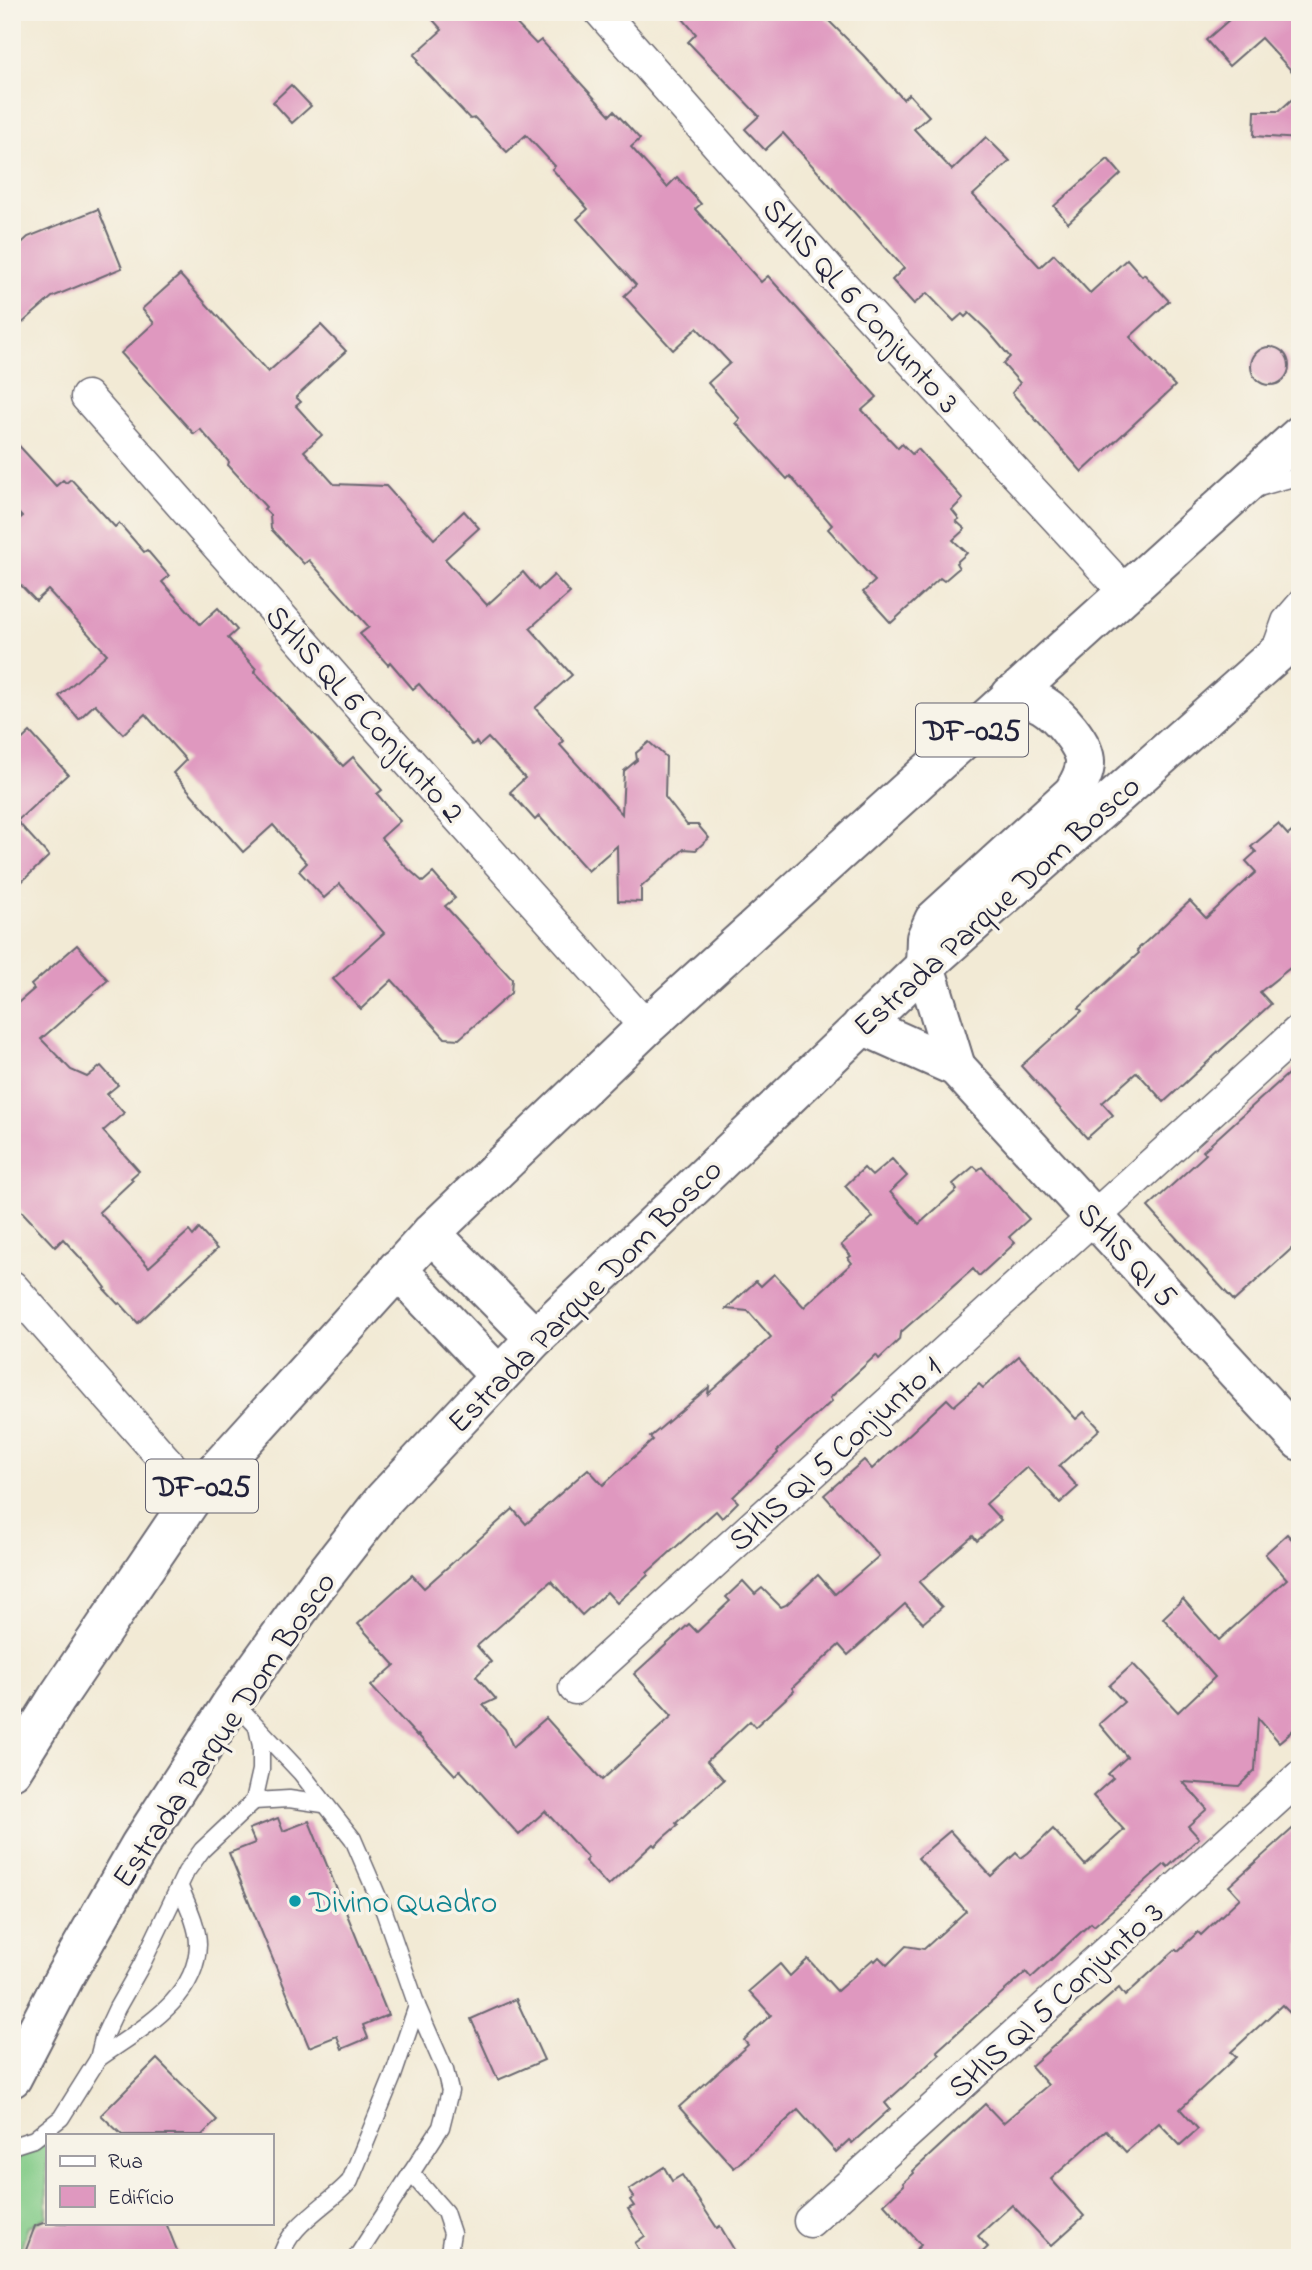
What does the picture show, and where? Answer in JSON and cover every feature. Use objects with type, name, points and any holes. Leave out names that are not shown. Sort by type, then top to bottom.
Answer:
[{"type":"main road","name":"DF-025","points":[[12,1770],[57,1698],[195,1494],[431,1233],[646,1027],[1300,435]]},
{"type":"main road","name":"Estrada Parque Dom Bosco","points":[[12,2078],[65,1976],[140,1846],[245,1714],[316,1586],[376,1508],[535,1338],[862,1025],[1300,633]]},
{"type":"main road","points":[[925,966],[926,939],[934,920],[1073,793],[1083,777],[1085,761],[1082,746],[1058,718],[1044,705],[1029,698],[1011,695]]},
{"type":"main road","name":"SHIS QI 5","points":[[925,966],[956,1067]]},
{"type":"main road","name":"SHIS QI 5","points":[[862,1025],[956,1067],[1300,1441]]},
{"type":"main road","points":[[431,1233],[535,1338]]},
{"type":"main road","points":[[397,1269],[498,1375]]},
{"type":"street","name":"SHIS QL 6 Conjunto 3","points":[[601,12],[831,274],[1127,594]]},
{"type":"street","name":"SHIS QL 6 Conjunto 2","points":[[87,397],[646,1027]]},
{"type":"street","name":"SHIS QI 5 Conjunto 1","points":[[575,1688],[1300,1030]]},
{"type":"street","points":[[12,1287],[195,1494]]},
{"type":"street","name":"SHIS QI 5 Conjunto 3","points":[[810,2221],[1300,1777]]},
{"type":"lane","points":[[1235,495],[1300,476]]},
{"type":"lane","points":[[1265,665],[1280,618],[1300,596]]},
{"type":"lane","points":[[12,2147],[34,2139],[61,2119],[97,2059],[117,2008],[142,1964],[186,1872],[202,1850],[254,1801],[261,1770],[261,1746],[245,1714]]},
{"type":"lane","points":[[245,1714],[301,1773],[353,1839],[384,1911],[416,2006],[445,2070],[450,2091],[441,2127],[356,2258]]},
{"type":"lane","points":[[254,1801],[289,1799],[323,1804]]},
{"type":"lane","points":[[97,2059],[149,2023],[176,2000],[195,1967],[198,1942],[180,1887]]},
{"type":"lane","points":[[281,2258],[292,2233],[340,2193],[350,2181],[393,2076],[416,2006]]},
{"type":"lane","points":[[411,2173],[445,2212],[452,2233],[448,2258]]},
{"type":"green space","points":[[42,2143],[46,2146],[46,2218],[28,2227],[18,2258],[12,2258],[12,2176],[20,2155]]},
{"type":"building","points":[[426,12],[505,12],[536,44],[541,40],[610,115],[614,111],[640,139],[631,147],[667,187],[677,177],[701,204],[695,209],[761,282],[768,276],[877,397],[862,410],[898,448],[902,444],[912,454],[918,449],[963,499],[952,510],[959,519],[956,521],[965,529],[953,540],[967,553],[956,563],[959,568],[944,581],[940,578],[891,623],[863,592],[875,581],[828,529],[832,525],[790,476],[787,479],[736,423],[740,419],[708,383],[730,363],[697,328],[673,350],[624,296],[636,285],[577,219],[588,209],[552,169],[555,166],[526,135],[507,152],[475,118],[470,119],[417,62],[419,60],[414,55],[442,30]]},
{"type":"building","points":[[677,12],[820,12],[903,99],[909,94],[929,116],[914,129],[952,170],[986,137],[1010,161],[973,195],[1040,267],[1054,254],[1090,293],[1127,259],[1142,276],[1144,274],[1169,301],[1130,337],[1175,386],[1082,472],[1012,393],[1020,383],[1003,364],[1010,357],[988,331],[969,313],[965,317],[962,314],[954,321],[927,293],[914,304],[892,280],[904,268],[783,133],[765,150],[745,129],[759,116],[688,42],[696,34]]},
{"type":"building","points":[[1238,12],[1300,12],[1300,80],[1261,38],[1229,66],[1206,40]]},
{"type":"building","points":[[291,85],[311,106],[292,123],[273,102]]},
{"type":"building","points":[[1300,92],[1300,139],[1254,136],[1255,111],[1279,111]]},
{"type":"building","points":[[1108,159],[1121,174],[1068,223],[1054,206]]},
{"type":"building","points":[[98,209],[122,268],[52,297],[12,332],[12,252],[28,237]]},
{"type":"building","points":[[180,275],[268,372],[321,325],[346,351],[296,397],[301,402],[296,406],[322,435],[304,451],[334,484],[386,486],[434,539],[464,511],[479,528],[445,559],[487,605],[523,572],[538,590],[554,575],[570,593],[530,628],[572,675],[535,708],[564,741],[560,745],[622,814],[624,771],[637,760],[636,753],[649,742],[666,757],[665,797],[687,825],[698,825],[709,838],[696,850],[684,849],[641,887],[641,902],[618,901],[617,846],[588,871],[539,816],[535,820],[510,792],[525,778],[488,738],[479,746],[476,742],[472,745],[419,684],[413,689],[390,662],[388,665],[360,634],[369,627],[309,560],[304,564],[271,529],[270,515],[264,509],[266,507],[228,465],[229,462],[200,429],[194,434],[121,353],[154,323],[142,309]]},
{"type":"building","points":[[1270,347],[1283,353],[1289,366],[1283,379],[1270,385],[1257,379],[1251,366],[1257,353]]},
{"type":"building","points":[[12,438],[56,486],[63,480],[66,483],[71,479],[115,527],[119,523],[144,552],[147,550],[169,576],[162,582],[200,624],[218,608],[237,630],[228,638],[256,669],[254,671],[343,766],[353,757],[382,790],[377,794],[400,821],[381,838],[423,882],[433,873],[455,898],[445,906],[512,979],[511,993],[459,1039],[445,1038],[392,980],[361,1009],[333,979],[384,933],[340,884],[324,898],[299,871],[307,863],[273,825],[243,852],[173,773],[186,760],[145,714],[123,734],[95,704],[79,719],[59,696],[107,654],[48,590],[36,601],[12,576],[12,525],[22,517],[12,506]]},
{"type":"building","points":[[30,732],[68,774],[17,821],[49,856],[12,891],[12,749]]},
{"type":"building","points":[[1278,824],[1288,835],[1300,825],[1300,960],[1260,992],[1271,1004],[1164,1102],[1137,1072],[1102,1103],[1113,1115],[1087,1138],[1021,1066],[1082,1011],[1079,1008],[1190,901],[1206,918],[1256,872],[1246,861],[1256,852],[1251,847]]},
{"type":"building","points":[[77,945],[108,980],[41,1039],[71,1070],[87,1077],[101,1066],[118,1085],[107,1094],[124,1113],[103,1131],[139,1171],[99,1212],[149,1267],[189,1231],[193,1236],[199,1229],[217,1249],[138,1323],[104,1289],[106,1288],[97,1276],[63,1239],[55,1247],[12,1201],[12,1008],[34,989],[31,985]]},
{"type":"building","points":[[1300,1063],[1300,1241],[1234,1301],[1148,1207],[1206,1154],[1203,1151]]},
{"type":"building","points":[[892,1159],[907,1176],[890,1192],[919,1224],[957,1190],[953,1184],[974,1166],[978,1170],[982,1167],[1029,1219],[1009,1237],[1015,1243],[979,1276],[973,1269],[900,1333],[899,1340],[879,1359],[876,1355],[830,1398],[832,1401],[777,1451],[778,1453],[733,1497],[738,1502],[722,1518],[716,1511],[617,1603],[607,1592],[582,1615],[551,1581],[477,1646],[491,1662],[476,1676],[496,1699],[483,1705],[505,1729],[513,1747],[546,1718],[602,1780],[672,1716],[634,1674],[689,1624],[697,1632],[730,1601],[726,1597],[743,1581],[755,1594],[762,1588],[781,1607],[818,1575],[835,1594],[879,1556],[824,1495],[864,1460],[872,1469],[947,1399],[954,1406],[979,1384],[983,1388],[1019,1356],[1076,1419],[1084,1412],[1100,1429],[1059,1466],[1078,1487],[1060,1503],[1027,1467],[986,1504],[1001,1520],[977,1541],[973,1536],[919,1582],[942,1607],[923,1623],[905,1604],[848,1655],[839,1645],[755,1727],[750,1721],[707,1761],[724,1780],[676,1823],[678,1825],[655,1846],[653,1844],[608,1886],[585,1861],[588,1858],[545,1811],[519,1835],[460,1770],[455,1775],[417,1736],[371,1686],[395,1665],[358,1624],[412,1575],[424,1588],[513,1509],[526,1524],[588,1469],[603,1485],[653,1440],[650,1437],[709,1387],[708,1394],[771,1337],[748,1311],[726,1309],[756,1281],[761,1286],[774,1274],[804,1307],[852,1263],[848,1258],[851,1256],[841,1245],[873,1217],[845,1186],[864,1168],[872,1176]]},
{"type":"building","points":[[1287,1534],[1300,1548],[1300,1724],[1279,1742],[1258,1718],[1255,1770],[1239,1786],[1183,1782],[1207,1809],[1188,1826],[1199,1838],[1168,1867],[1165,1864],[1094,1926],[1091,1923],[1031,1978],[1026,1972],[987,2006],[937,2051],[940,2054],[885,2103],[890,2109],[852,2143],[849,2140],[836,2152],[798,2110],[734,2168],[679,2107],[748,2045],[744,2040],[771,2015],[749,1991],[780,1964],[790,1976],[808,1959],[837,1991],[873,1959],[875,1961],[879,1957],[887,1965],[906,1946],[924,1949],[966,1911],[918,1858],[950,1831],[991,1876],[1016,1853],[1021,1858],[1028,1853],[1053,1829],[1085,1865],[1124,1830],[1093,1796],[1113,1778],[1108,1774],[1127,1757],[1099,1724],[1124,1702],[1109,1686],[1133,1664],[1178,1712],[1215,1677],[1163,1618],[1183,1599],[1219,1640],[1287,1579],[1265,1554]]},
{"type":"building","points":[[278,1818],[283,1831],[309,1821],[388,2015],[363,2025],[368,2038],[342,2049],[337,2036],[309,2047],[229,1853],[255,1843],[249,1829]]},
{"type":"building","points":[[1300,1822],[1300,2023],[1282,2005],[1231,2052],[1236,2057],[1180,2109],[1198,2129],[1180,2145],[1159,2123],[1126,2152],[1106,2130],[1051,2179],[1084,2216],[1051,2246],[1012,2205],[978,2236],[988,2247],[976,2258],[907,2258],[921,2245],[884,2204],[904,2185],[913,2171],[985,2104],[1003,2123],[1048,2085],[1031,2066],[1119,1988],[1125,1996],[1176,1949],[1178,1951],[1198,1932],[1201,1935],[1240,1898],[1229,1886]]},
{"type":"building","points":[[516,1999],[544,2060],[498,2080],[471,2019]]},
{"type":"building","points":[[157,2059],[217,2120],[203,2134],[121,2134],[101,2115]]},
{"type":"building","points":[[664,2167],[672,2181],[682,2175],[717,2228],[720,2226],[739,2258],[644,2258],[635,2243],[645,2236],[628,2209],[634,2206],[630,2200],[634,2197],[629,2190]]},
{"type":"building","points":[[43,2223],[166,2224],[180,2258],[23,2258],[35,2226]]},
{"type":"place","name":"Divino Quadro","points":[[295,1901]]}]
